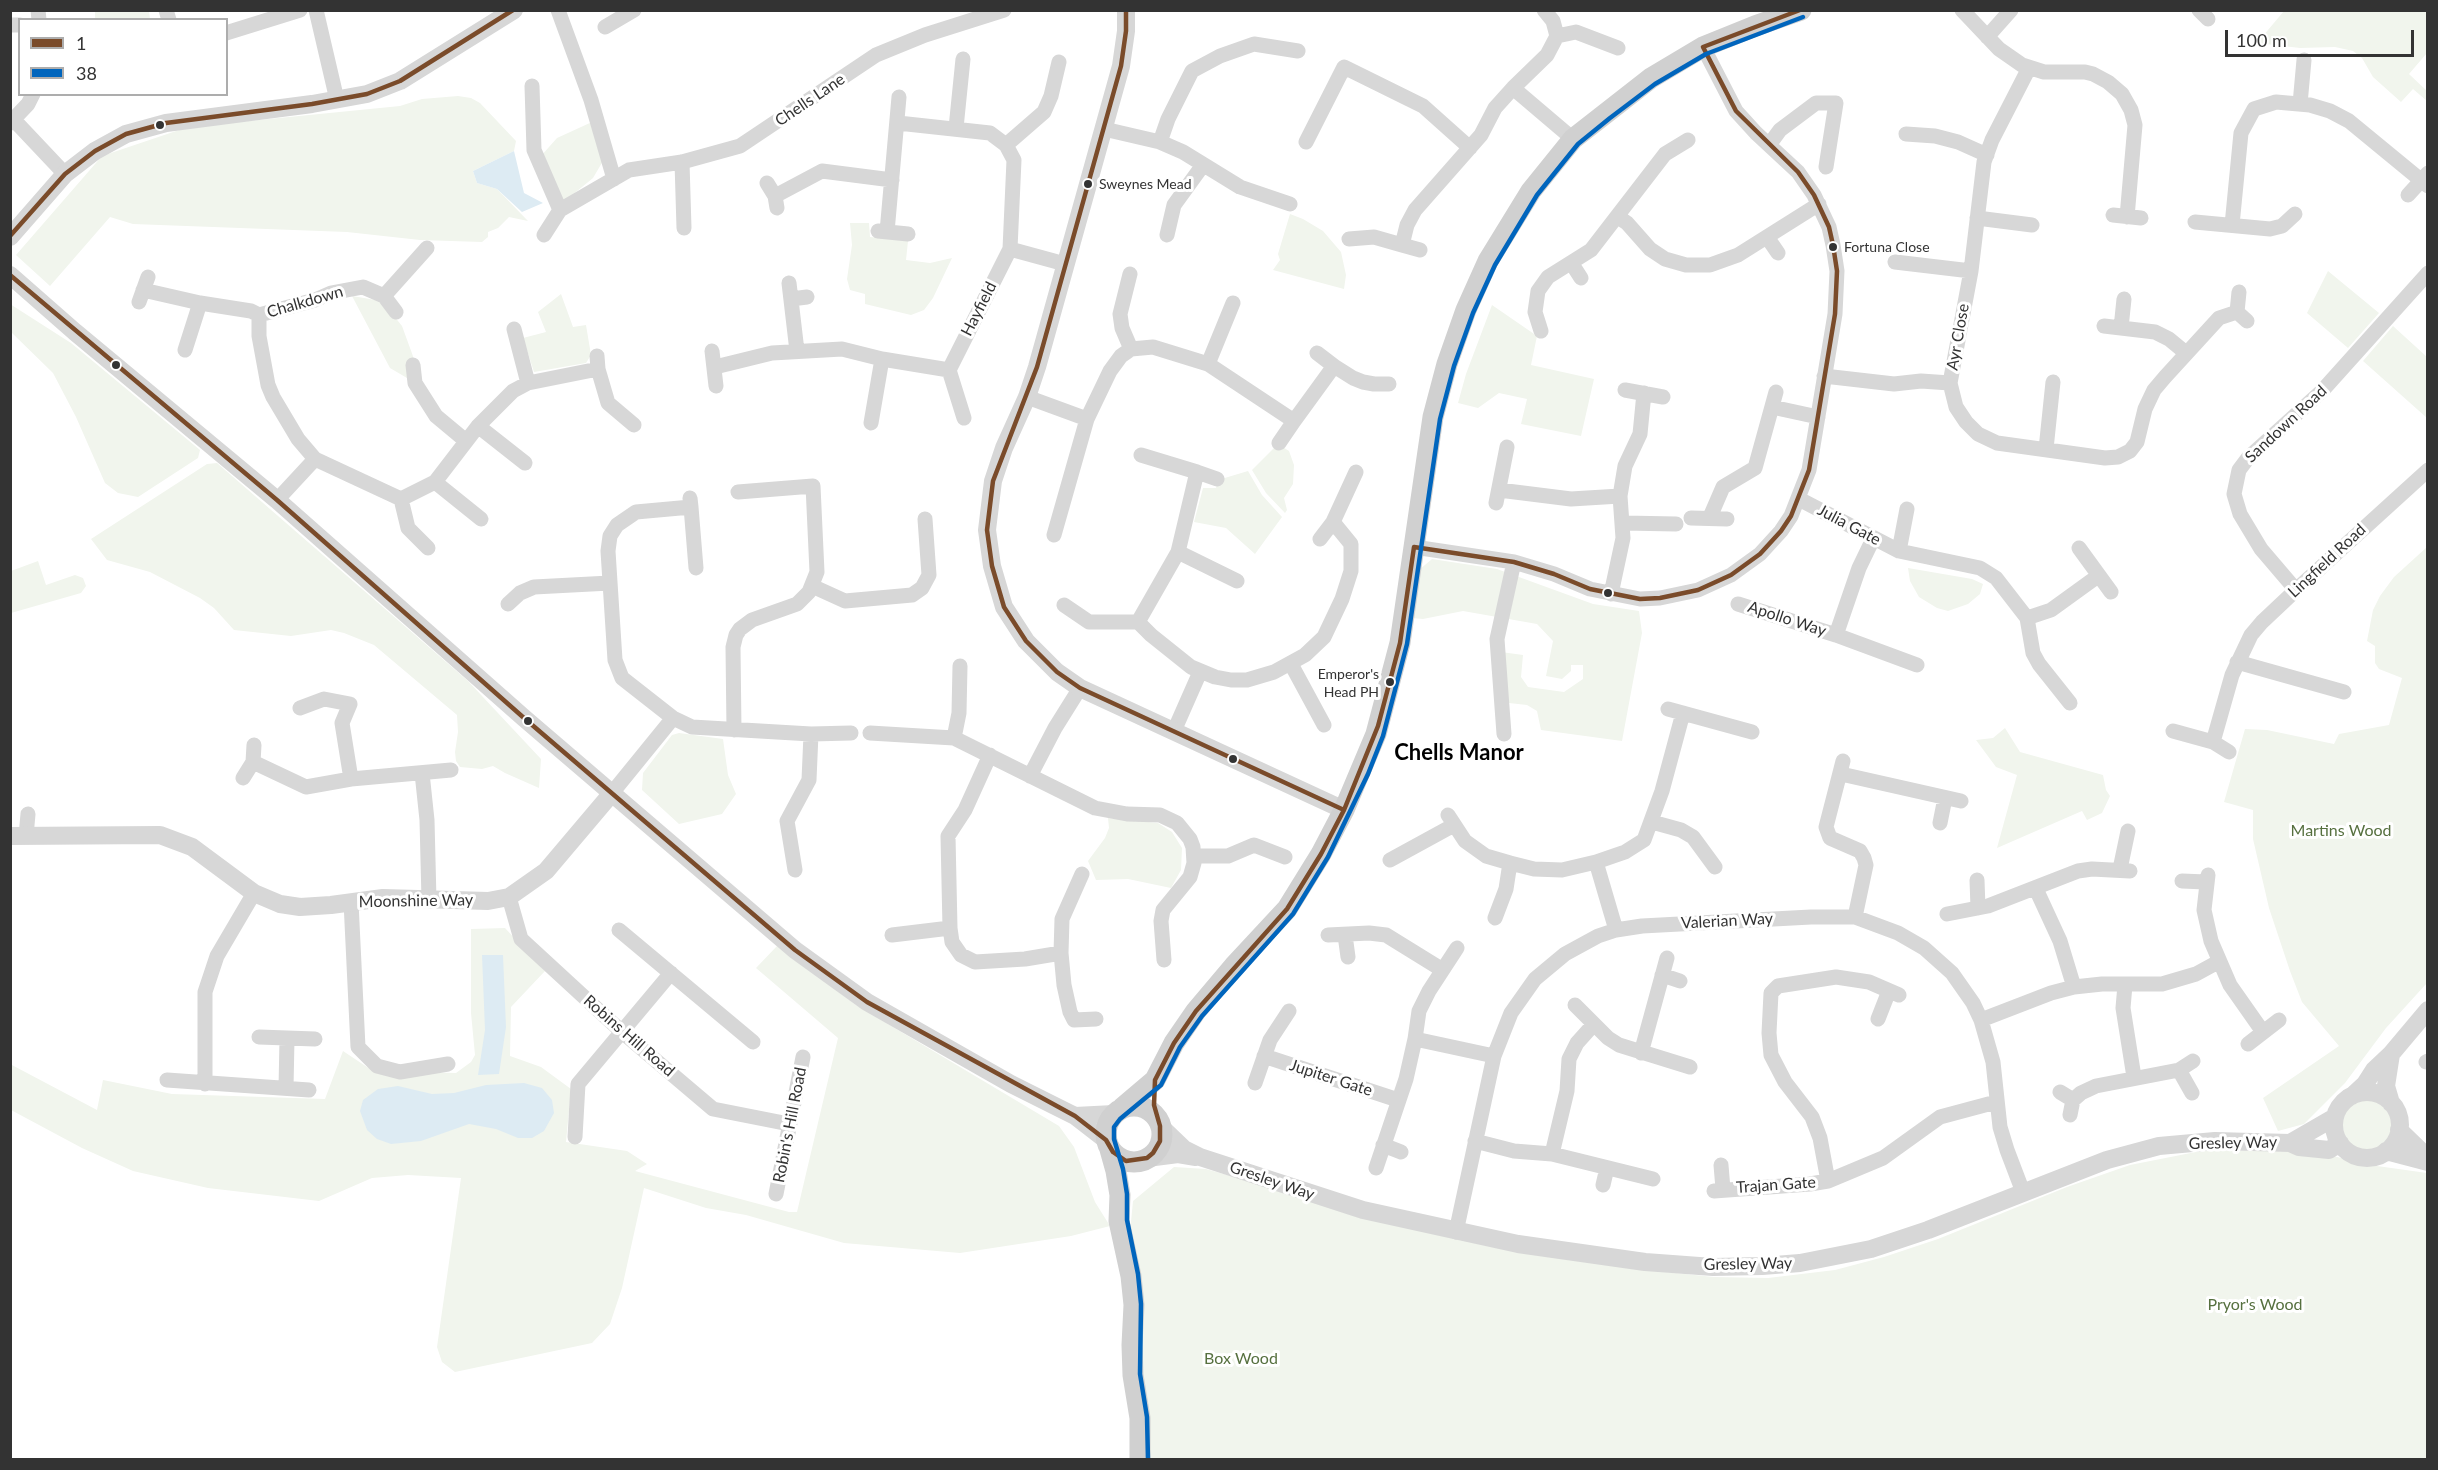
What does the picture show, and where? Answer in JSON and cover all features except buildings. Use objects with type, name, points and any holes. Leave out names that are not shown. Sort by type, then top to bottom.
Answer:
[{"type":"main road","points":[[1140,1460],[1140,1418],[1132,1355],[1134,1305],[1131,1276],[1119,1221],[1120,1195],[1108,1143],[1107,1125],[1118,1111],[1155,1080],[1174,1043],[1196,1011],[1234,966],[1273,926],[1299,892],[1344,810],[1376,734],[1400,643],[1433,417],[1447,364],[1466,310],[1488,261],[1531,191],[1573,139],[1605,112],[1651,78],[1703,47],[1801,10]]},
{"type":"main road","points":[[1120,1195],[1125,1182],[1144,1159],[1153,1153],[1160,1141],[1159,1123],[1154,1105],[1155,1080]]},
{"type":"main road","points":[[1118,1111],[1139,1106],[1152,1113],[1159,1123]]},
{"type":"main road","points":[[1108,1143],[1115,1155],[1126,1161],[1144,1159]]},
{"type":"street","points":[[228,32],[300,10]]},
{"type":"street","points":[[316,10],[336,99]]},
{"type":"street","points":[[10,237],[65,174],[82,159],[108,143],[148,127],[367,94],[400,81],[514,10]]},
{"type":"street","points":[[558,10],[591,100],[614,179]]},
{"type":"street","name":"Chells Lane","points":[[544,236],[560,210],[629,170],[682,162],[740,146],[876,55],[925,35],[1004,10]]},
{"type":"street","points":[[1126,10],[1126,31],[1121,66],[1104,129],[1027,397],[1004,448],[993,481],[988,513],[989,550],[1004,607],[1026,641],[1057,672],[1080,688],[1344,810]]},
{"type":"street","points":[[1402,245],[1407,225],[1415,210],[1481,135],[1500,102],[1547,55],[1557,36],[1553,21],[1544,10]]},
{"type":"street","points":[[1962,10],[1987,37],[2014,60],[2029,68],[2044,72],[2094,74],[2115,87],[2127,101],[2135,125],[2127,217]]},
{"type":"street","points":[[1987,37],[2011,10]]},
{"type":"street","points":[[605,27],[628,11]]},
{"type":"street","points":[[1557,36],[1576,32],[1618,48]]},
{"type":"street","points":[[1160,142],[1168,118],[1192,71],[1220,56],[1254,44],[1298,51]]},
{"type":"street","points":[[1414,548],[1514,562],[1554,574],[1590,589],[1640,599],[1678,595],[1714,584],[1760,554],[1781,531],[1799,499],[1809,470],[1835,314],[1837,271],[1831,236],[1819,204],[1798,172],[1736,111],[1703,47]]},
{"type":"street","points":[[956,128],[963,59]]},
{"type":"street","points":[[2300,104],[2304,60]]},
{"type":"street","points":[[898,123],[990,133],[1006,145],[1037,118],[1048,105],[1059,62]]},
{"type":"street","points":[[1306,142],[1344,67],[1423,106],[1470,148]]},
{"type":"street","name":"Ayr Close","points":[[2029,68],[1992,140],[1987,155],[1971,271],[1950,383],[1956,407],[1966,422],[1978,434],[1997,443],[2112,458],[2130,451],[2140,437],[2149,398],[2186,353],[2219,318],[2242,316],[2239,292]]},
{"type":"street","points":[[532,86],[534,150],[560,210]]},
{"type":"street","points":[[1513,88],[1573,139]]},
{"type":"street","points":[[32,96],[28,104],[12,121],[65,174]]},
{"type":"street","points":[[899,97],[892,180],[882,231],[908,234]]},
{"type":"street","points":[[2232,225],[2241,133],[2254,109],[2276,102],[2300,104],[2330,111],[2349,121],[2425,180],[2408,195]]},
{"type":"street","points":[[1769,145],[1780,130],[1816,103],[1836,103],[1826,166]]},
{"type":"street","points":[[1104,129],[1160,142],[1183,152],[1240,187],[1290,204]]},
{"type":"street","points":[[1905,134],[1935,136],[1958,141],[1987,155]]},
{"type":"street","points":[[1541,331],[1535,312],[1538,291],[1548,277],[1572,264],[1590,250],[1618,217],[1659,161],[1679,141]]},
{"type":"street","name":"Hayfield","points":[[949,370],[1010,249],[1015,169],[1014,160],[1006,145]]},
{"type":"street","points":[[682,162],[684,228]]},
{"type":"street","points":[[1167,235],[1169,204],[1203,165]]},
{"type":"street","points":[[773,196],[822,171],[892,180]]},
{"type":"street","points":[[1618,217],[1627,223],[1657,254],[1686,264],[1720,263],[1738,255],[1819,204]]},
{"type":"street","points":[[2195,222],[2270,230],[2282,226],[2295,214]]},
{"type":"street","points":[[1977,218],[2032,225]]},
{"type":"street","points":[[1349,239],[1374,237],[1420,250]]},
{"type":"street","points":[[1767,237],[1778,253]]},
{"type":"street","points":[[396,312],[384,296],[417,270],[427,248]]},
{"type":"street","points":[[1010,249],[1065,264]]},
{"type":"street","points":[[1917,265],[1918,249]]},
{"type":"street","points":[[1895,262],[1971,271]]},
{"type":"street","points":[[1572,264],[1581,278]]},
{"type":"street","name":"Sandown Road","points":[[2296,590],[2261,549],[2240,514],[2234,494],[2239,470],[2248,458],[2322,391],[2427,273]]},
{"type":"street","points":[[1130,274],[1120,314],[1122,328],[1131,349]]},
{"type":"street","points":[[10,275],[277,500],[795,950],[867,1002],[1011,1084],[1075,1116],[1108,1143]]},
{"type":"street","name":"Chalkdown","points":[[144,290],[200,303],[251,311],[259,315],[315,300],[331,293],[363,287],[384,296]]},
{"type":"street","points":[[796,351],[790,291],[807,297]]},
{"type":"street","points":[[2121,328],[2124,298]]},
{"type":"street","points":[[189,348],[200,303]]},
{"type":"street","points":[[1208,364],[1233,303]]},
{"type":"street","name":"Chalkdown","points":[[259,315],[258,336],[270,391],[298,439],[315,459],[401,499]]},
{"type":"street","points":[[2104,326],[2162,334],[2186,353]]},
{"type":"street","points":[[514,329],[528,383]]},
{"type":"street","points":[[1054,535],[1087,419],[1110,371],[1120,356],[1131,349],[1153,347],[1208,364],[1294,421]]},
{"type":"street","points":[[715,367],[772,353],[842,349],[882,359],[949,370],[952,403],[964,418]]},
{"type":"street","points":[[712,351],[716,386]]},
{"type":"street","points":[[1317,353],[1334,366],[1363,382],[1389,384]]},
{"type":"street","points":[[877,414],[882,359]]},
{"type":"street","points":[[428,548],[408,528],[401,499],[435,482],[478,426],[500,402],[528,383],[598,362],[608,403],[634,425]]},
{"type":"street","points":[[413,365],[409,386],[436,416],[466,441]]},
{"type":"street","points":[[1279,443],[1334,366]]},
{"type":"street","points":[[1824,376],[1894,384],[1921,381],[1950,383]]},
{"type":"street","points":[[2046,449],[2059,402],[2053,382]]},
{"type":"street","points":[[1625,390],[1663,397]]},
{"type":"street","points":[[1611,594],[1623,538],[1624,523],[1620,496],[1625,466],[1640,434],[1644,393]]},
{"type":"street","points":[[1027,397],[1087,419]]},
{"type":"street","points":[[1710,517],[1723,487],[1755,468],[1774,400],[1818,417]]},
{"type":"street","points":[[478,426],[525,463]]},
{"type":"street","points":[[1507,447],[1498,496],[1571,499],[1620,496]]},
{"type":"street","points":[[1141,455],[1217,479]]},
{"type":"street","points":[[277,500],[315,459]]},
{"type":"street","name":"Lingfield Road","points":[[2213,742],[2237,662],[2251,635],[2296,590],[2427,470]]},
{"type":"street","points":[[1138,622],[1178,552],[1197,472]]},
{"type":"street","points":[[1320,539],[1333,522],[1356,472]]},
{"type":"street","points":[[435,482],[481,519]]},
{"type":"street","points":[[734,730],[732,647],[736,635],[740,628],[752,620],[796,604],[809,592],[817,572],[813,486],[738,492]]},
{"type":"street","name":"Julia Gate","points":[[1799,499],[1899,551],[1980,567],[1996,578],[2027,618],[2033,653],[2068,692]]},
{"type":"street","points":[[696,568],[690,503],[636,512],[617,525],[609,543],[610,583],[615,660],[619,673],[626,683],[673,718],[692,728],[851,734]]},
{"type":"street","name":"Julia Gate","points":[[1899,551],[1907,509]]},
{"type":"street","points":[[1624,523],[1684,521],[1710,517],[1727,519]]},
{"type":"street","points":[[812,586],[845,601],[912,595],[922,588],[929,575],[925,519]]},
{"type":"street","points":[[1064,605],[1089,622],[1138,622],[1168,650],[1200,672],[1240,681],[1264,676],[1305,655],[1324,638],[1342,599],[1351,571],[1351,544],[1333,522]]},
{"type":"street","name":"Apollo Way","points":[[1836,635],[1859,568],[1874,539]]},
{"type":"street","points":[[2079,548],[2111,592]]},
{"type":"street","points":[[1178,552],[1237,581]]},
{"type":"street","points":[[1504,734],[1497,639],[1514,562]]},
{"type":"street","points":[[2027,618],[2051,610],[2098,576]]},
{"type":"street","points":[[508,604],[520,592],[534,587],[610,583]]},
{"type":"street","name":"Apollo Way","points":[[1738,604],[1836,635],[1917,665]]},
{"type":"street","points":[[2237,662],[2344,692]]},
{"type":"street","points":[[1290,663],[1324,724]]},
{"type":"street","points":[[954,738],[959,713],[960,666]]},
{"type":"street","points":[[1174,731],[1200,672]]},
{"type":"street","points":[[1030,776],[1055,728],[1080,688]]},
{"type":"street","points":[[300,708],[324,699],[350,704],[342,723],[351,778]]},
{"type":"street","points":[[1668,710],[1752,732]]},
{"type":"street","points":[[1390,860],[1451,820],[1465,841],[1486,856],[1534,869],[1562,870],[1596,862],[1637,846],[1644,840],[1652,822],[1683,713]]},
{"type":"street","points":[[612,793],[673,718]]},
{"type":"street","points":[[2173,731],[2213,742],[2229,752]]},
{"type":"street","points":[[870,733],[954,738],[1095,808],[1127,814],[1160,815],[1172,819],[1186,832],[1193,847],[1194,863],[1190,877],[1167,905],[1162,915],[1164,960]]},
{"type":"street","points":[[795,870],[783,853],[787,821],[809,780],[811,734]]},
{"type":"street","points":[[243,778],[253,762],[254,745]]},
{"type":"street","points":[[990,755],[965,810],[948,836],[952,942],[961,954],[975,962],[1025,959],[1061,953]]},
{"type":"street","points":[[253,762],[306,787],[351,778],[451,770]]},
{"type":"street","points":[[1855,917],[1866,865],[1864,858],[1860,851],[1830,838],[1826,827],[1842,768],[1953,799],[1940,824]]},
{"type":"street","points":[[422,773],[427,820],[429,900]]},
{"type":"street","name":"Moonshine Way","points":[[18,836],[160,835],[192,847],[254,893],[280,904],[300,907],[383,898],[488,901],[509,897],[546,871],[612,793]]},
{"type":"street","points":[[18,836],[28,814]]},
{"type":"street","points":[[1652,822],[1681,830],[1693,837],[1715,867]]},
{"type":"street","points":[[1947,914],[1978,908],[2036,889],[2078,871],[2125,870],[2128,831]]},
{"type":"street","points":[[1194,856],[1228,856],[1254,844],[1285,857]]},
{"type":"street","points":[[1596,862],[1616,930]]},
{"type":"street","points":[[1495,918],[1506,889],[1510,863]]},
{"type":"street","points":[[1082,874],[1062,919],[1061,953],[1064,985],[1074,1020],[1096,1019]]},
{"type":"street","points":[[2182,881],[2207,878],[2204,910],[2218,962],[2244,1007],[2263,1032]]},
{"type":"street","points":[[1977,880],[1978,908]]},
{"type":"street","points":[[2036,889],[2060,941],[2074,987]]},
{"type":"street","points":[[205,1084],[205,992],[217,956],[254,893]]},
{"type":"street","name":"Robins Hill Road","points":[[509,897],[521,939],[621,1031],[713,1109],[789,1124]]},
{"type":"street","points":[[351,902],[358,1047],[377,1066],[400,1072],[448,1064]]},
{"type":"street","name":"Valerian Way","points":[[1456,1232],[1494,1056],[1511,1013],[1535,979],[1565,954],[1598,936],[1616,930],[1642,926],[1811,916],[1855,917],[1898,933],[1931,954],[1962,987],[1981,1020],[1993,1062],[1996,1102],[2007,1150],[2024,1192]]},
{"type":"street","points":[[892,935],[950,928]]},
{"type":"street","points":[[619,930],[753,1042]]},
{"type":"street","points":[[1328,935],[1369,933],[1386,935],[1441,969]]},
{"type":"street","points":[[1345,935],[1348,957]]},
{"type":"street","points":[[1376,1168],[1406,1079],[1419,1011],[1441,969],[1457,948]]},
{"type":"street","points":[[1641,1053],[1667,958]]},
{"type":"street","points":[[1981,1020],[2051,993],[2074,987],[2162,984],[2179,980],[2218,962]]},
{"type":"street","points":[[575,1137],[578,1084],[671,974]]},
{"type":"street","points":[[1662,975],[1680,981]]},
{"type":"street","name":"Trajan Gate","points":[[1828,1181],[1820,1138],[1812,1117],[1785,1082],[1771,1054],[1769,1033],[1771,993],[1778,986],[1836,976],[1857,979],[1894,993],[1878,1018]]},
{"type":"street","points":[[2125,985],[2123,1008],[2134,1077]]},
{"type":"street","points":[[1575,1005],[1619,1045],[1690,1067]]},
{"type":"street","points":[[2391,1054],[2386,1086],[2391,1103],[2400,1120],[2399,1130],[2397,1138],[2386,1151],[2367,1158],[2347,1151],[2340,1143],[2336,1135],[2335,1117],[2338,1108],[2391,1054],[2427,1010]]},
{"type":"street","points":[[1255,1083],[1270,1040],[1289,1011]]},
{"type":"street","points":[[2248,1044],[2279,1020]]},
{"type":"street","points":[[1552,1154],[1567,1091],[1569,1059],[1576,1043],[1594,1024]]},
{"type":"street","points":[[260,1037],[315,1039]]},
{"type":"street","points":[[286,1088],[287,1039]]},
{"type":"street","points":[[1415,1039],[1494,1056]]},
{"type":"street","name":"Jupiter Gate","points":[[1264,1056],[1398,1100]]},
{"type":"street","name":"Robin's Hill Road","points":[[776,1194],[803,1057]]},
{"type":"street","points":[[2067,1103],[2096,1086],[2179,1070],[2193,1061]]},
{"type":"street","points":[[2179,1070],[2192,1093]]},
{"type":"street","points":[[167,1080],[309,1090]]},
{"type":"street","points":[[2352,1096],[2373,1093],[2391,1103]]},
{"type":"street","name":"Trajan Gate","points":[[1721,1165],[1718,1190],[1828,1181],[1883,1158],[1940,1117],[1996,1102]]},
{"type":"street","points":[[1075,1116],[1118,1111]]},
{"type":"street","name":"Gresley Way","points":[[2290,1143],[2335,1117]]},
{"type":"street","name":"Gresley Way","points":[[1159,1123],[1184,1149],[1200,1157],[1315,1196],[1456,1232],[1518,1245],[1645,1262],[1713,1267],[1800,1263],[1871,1249],[1928,1230],[2106,1160],[2159,1146],[2215,1140],[2290,1143],[2299,1147],[2329,1150],[2340,1143]]},
{"type":"street","points":[[2399,1130],[2427,1160]]},
{"type":"street","points":[[1475,1141],[1514,1151],[1552,1154],[1653,1179]]},
{"type":"street","points":[[1383,1145],[1401,1152]]},
{"type":"street","points":[[2386,1151],[2427,1160]]},
{"type":"street","name":"Gresley Way","points":[[1144,1159],[1178,1154],[1200,1157]]},
{"type":"street","points":[[1603,1185],[1607,1168]]},
{"type":"green space","points":[[95,11],[149,11],[150,18],[95,18]]},
{"type":"green space","points":[[2284,11],[2427,11],[2427,53],[2409,74],[2427,91],[2427,101],[2413,89],[2401,102],[2373,77],[2362,58],[2353,51],[2335,47],[2300,48],[2257,43]]},
{"type":"green space","points":[[458,96],[471,98],[480,103],[516,141],[514,151],[473,171],[477,183],[497,189],[528,221],[509,217],[498,228],[488,232],[488,237],[482,242],[420,240],[347,232],[133,224],[110,217],[50,286],[16,255],[102,156],[188,127],[400,106],[422,99]]},
{"type":"green space","points":[[592,122],[603,161],[593,178],[565,201],[561,201],[541,156],[557,138]]},
{"type":"green space","points":[[1290,214],[1323,231],[1341,252],[1346,275],[1344,289],[1273,270],[1280,260],[1278,254]]},
{"type":"green space","points":[[850,223],[869,223],[870,237],[908,241],[906,260],[930,263],[952,258],[933,298],[924,310],[911,315],[865,304],[865,294],[850,290],[847,279],[852,245]]},
{"type":"green space","points":[[2328,271],[2379,313],[2348,348],[2307,313]]},
{"type":"green space","points":[[561,294],[573,327],[586,325],[591,355],[586,363],[534,372],[523,338],[546,332],[538,312]]},
{"type":"green space","points":[[352,296],[382,301],[402,326],[414,359],[407,378],[390,368]]},
{"type":"green space","points":[[10,304],[71,343],[200,450],[198,458],[138,497],[118,493],[105,483],[76,417],[53,373],[11,332]]},
{"type":"green space","points":[[1492,305],[1537,336],[1531,365],[1594,379],[1581,436],[1521,424],[1527,399],[1499,393],[1478,408],[1458,403],[1466,374]]},
{"type":"green space","points":[[2393,326],[2427,357],[2427,418],[2363,361]]},
{"type":"green space","points":[[1278,444],[1289,451],[1294,465],[1293,484],[1284,498],[1287,510],[1285,513],[1266,493],[1252,470]]},
{"type":"green space","points":[[217,463],[468,681],[541,759],[539,788],[493,766],[482,769],[460,767],[456,761],[455,752],[458,732],[457,715],[374,645],[331,630],[291,636],[234,630],[214,608],[200,598],[150,572],[107,560],[91,539],[207,464]]},
{"type":"green space","points":[[1248,471],[1262,495],[1282,517],[1255,554],[1226,528],[1194,522],[1203,488],[1216,488],[1218,480]]},
{"type":"green space","name":"Martins Wood","points":[[2427,547],[2427,983],[2386,1028],[2345,1083],[2304,1124],[2278,1131],[2263,1098],[2339,1046],[2302,1002],[2290,971],[2269,908],[2253,839],[2253,810],[2224,802],[2245,729],[2267,730],[2334,744],[2339,734],[2389,725],[2402,678],[2379,669],[2375,663],[2375,646],[2367,641],[2373,610],[2394,577]]},
{"type":"green space","points":[[1432,559],[1497,569],[1593,604],[1639,611],[1642,633],[1622,741],[1541,730],[1537,711],[1527,705],[1509,703],[1501,652],[1523,655],[1521,677],[1528,687],[1564,692],[1583,679],[1583,665],[1571,665],[1571,671],[1562,679],[1546,676],[1553,641],[1537,624],[1463,611],[1423,619],[1412,618],[1419,570]]},
{"type":"green space","points":[[38,561],[46,585],[75,575],[83,578],[86,586],[81,593],[11,613],[11,571]]},
{"type":"green space","points":[[1908,568],[1972,579],[1983,584],[1980,594],[1968,604],[1948,611],[1937,608],[1919,597],[1910,581]]},
{"type":"green space","points":[[2005,728],[2020,752],[2103,775],[2106,790],[2110,796],[2102,813],[2087,820],[2082,811],[1997,848],[2017,775],[1996,767],[1976,740],[1993,738]]},
{"type":"green space","points":[[679,733],[723,739],[728,775],[736,794],[722,814],[679,824],[642,790],[643,773],[672,735]]},
{"type":"green space","points":[[1108,818],[1158,823],[1172,832],[1182,848],[1181,870],[1171,888],[1128,879],[1096,880],[1088,861],[1105,838],[1109,828]]},
{"type":"green space","points":[[505,928],[545,971],[511,1007],[510,1056],[541,1067],[571,1089],[566,1142],[627,1151],[647,1164],[635,1171],[789,1212],[797,1212],[838,1038],[756,968],[777,946],[856,1005],[1059,1126],[1074,1147],[1095,1202],[1110,1226],[1071,1236],[960,1253],[844,1243],[746,1215],[706,1208],[644,1188],[622,1288],[610,1324],[592,1343],[455,1372],[442,1362],[437,1347],[461,1178],[408,1175],[372,1178],[319,1201],[208,1188],[133,1171],[82,1148],[11,1110],[10,1064],[97,1110],[103,1080],[172,1094],[325,1099],[343,1051],[373,1071],[456,1073],[471,1062],[475,1055],[471,1013],[471,929]]},
{"type":"green space","points":[[2366,1094],[2377,1096],[2387,1102],[2393,1112],[2395,1123],[2393,1134],[2387,1144],[2377,1150],[2366,1152],[2355,1150],[2345,1144],[2339,1134],[2337,1123],[2339,1112],[2345,1102],[2355,1096]]},
{"type":"green space","points":[[2206,1150],[2315,1152],[2377,1166],[2427,1173],[2427,1459],[1146,1459],[1130,1232],[1133,1201],[1174,1167],[1206,1169],[1266,1186],[1646,1270],[1714,1277],[1768,1278],[1835,1270],[1884,1257],[1938,1239],[2067,1187],[2130,1165]]},
{"type":"shaded area","points":[[514,151],[524,193],[543,203],[522,212],[497,189],[477,183],[473,171]]},
{"type":"shaded area","points":[[482,955],[503,955],[506,1027],[499,1074],[478,1075],[485,1030]]},
{"type":"shaded area","points":[[524,1083],[542,1088],[552,1100],[554,1113],[544,1131],[532,1138],[518,1138],[496,1129],[469,1124],[421,1141],[391,1144],[377,1139],[367,1130],[360,1111],[363,1100],[378,1089],[398,1086],[432,1094],[454,1093],[486,1085]]},
{"type":"transit line","name":"1","points":[[10,236],[65,174],[95,151],[126,134],[166,123],[312,104],[367,94],[400,81],[513,10]]},
{"type":"transit line","name":"1","points":[[1126,10],[1126,31],[1121,66],[1037,367],[993,481],[987,530],[992,566],[1004,607],[1026,641],[1057,672],[1080,688],[1344,810]]},
{"type":"transit line","name":"1","points":[[1703,47],[1800,10]]},
{"type":"transit line","name":"38","points":[[1148,1460],[1147,1417],[1140,1374],[1141,1304],[1138,1274],[1127,1220],[1127,1194],[1123,1169],[1114,1139],[1114,1127],[1120,1119],[1161,1085],[1180,1047],[1202,1016],[1293,914],[1328,857],[1368,774],[1383,736],[1407,644],[1440,419],[1454,366],[1473,313],[1495,265],[1537,195],[1578,144],[1655,84],[1706,54],[1803,17]]},
{"type":"transit line","name":"1","points":[[1414,547],[1514,562],[1554,574],[1590,589],[1640,599],[1660,598],[1698,590],[1731,575],[1760,554],[1791,516],[1809,470],[1835,314],[1837,271],[1833,245],[1829,227],[1814,195],[1798,172],[1736,111],[1703,47]]},
{"type":"transit line","name":"1","points":[[10,275],[277,500],[524,718],[795,950],[867,1002],[1075,1116],[1106,1140],[1113,1152],[1126,1161],[1147,1158],[1160,1141],[1160,1126],[1154,1105],[1155,1080],[1174,1043],[1196,1011],[1287,909],[1321,854],[1344,810],[1378,726],[1400,643],[1414,547]]},
{"type":"place","name":"Sweynes Mead","points":[[1088,184]]},
{"type":"place","name":"Fortuna Close","points":[[1833,247]]},
{"type":"place","name":"Emperor's Head PH","points":[[1390,682]]},
{"type":"district","name":"Chells Manor","points":[[1459,753]]},
{"type":"park label","name":"Pryor's Wood","points":[[2255,1305]]},
{"type":"park label","name":"Box Wood","points":[[1241,1359]]}]
